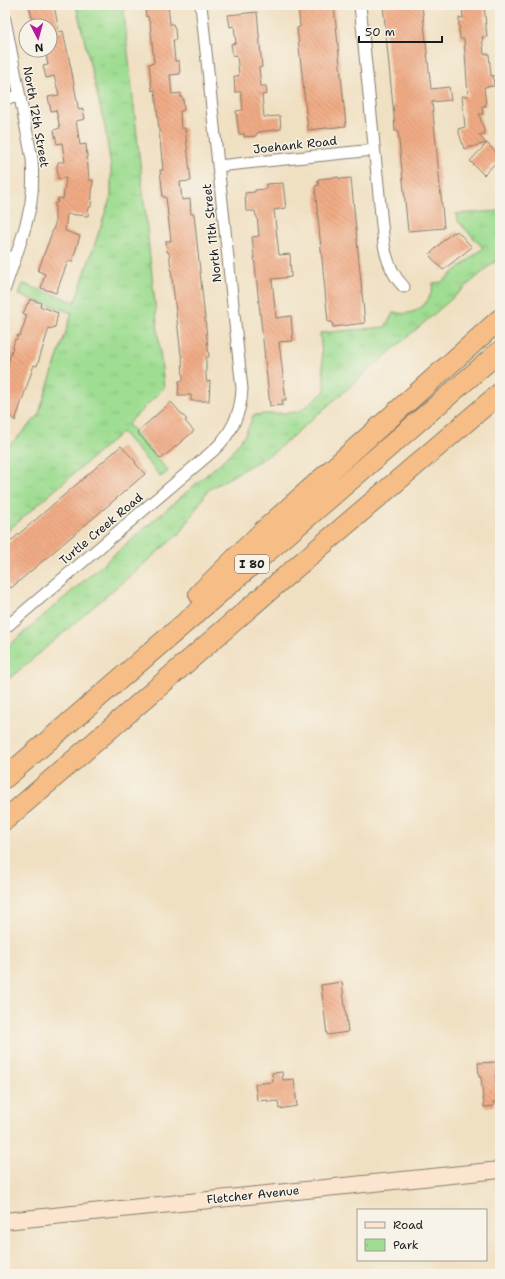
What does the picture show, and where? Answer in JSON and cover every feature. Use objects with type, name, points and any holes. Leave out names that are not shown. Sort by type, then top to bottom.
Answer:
[{"type":"highway","points":[[54,736],[262,532],[500,319]]},
{"type":"highway","name":"I 80","points":[[5,778],[500,351]]},
{"type":"highway","name":"I 80","points":[[5,820],[292,571],[500,394]]},
{"type":"street","name":"North 11th Street","points":[[201,5],[242,389],[240,408],[235,424],[227,436],[214,450]]},
{"type":"street","points":[[360,5],[384,245],[392,271],[404,287]]},
{"type":"street","name":"North 12th Street","points":[[5,20],[32,159],[33,182],[28,219],[10,257],[5,288]]},
{"type":"street","points":[[5,98],[20,97]]},
{"type":"street","name":"Joehank Road","points":[[218,166],[374,150]]},
{"type":"street","name":"Turtle Creek Road","points":[[5,628],[214,450]]},
{"type":"street","name":"Fletcher Avenue","points":[[5,1220],[500,1170]]},
{"type":"green space","points":[[76,5],[123,5],[164,388],[128,424],[168,471],[161,477],[122,432],[5,533],[5,450],[38,416],[72,313],[19,295],[23,284],[75,302],[111,196],[111,168],[105,127]]},
{"type":"green space","points":[[500,211],[500,257],[274,452],[208,490],[181,532],[9,679],[5,671],[5,649],[219,464],[240,442],[248,429],[253,415],[299,412],[325,391],[320,333],[385,327],[394,312],[408,313],[421,308],[432,291],[433,283],[442,282],[483,248],[457,220],[456,214]]},
{"type":"building","points":[[29,5],[54,5],[56,18],[32,18]]},
{"type":"building","points":[[145,5],[168,5],[170,24],[173,24],[175,29],[176,40],[173,40],[175,61],[179,61],[180,74],[170,75],[172,94],[181,93],[181,98],[183,98],[184,110],[180,111],[181,128],[185,128],[191,181],[180,182],[182,200],[190,199],[191,214],[194,214],[209,357],[206,357],[206,377],[207,382],[210,381],[209,401],[191,401],[191,395],[178,395],[179,381],[183,381],[182,355],[169,252],[167,252],[166,241],[171,241],[166,197],[163,197],[160,170],[163,170],[155,90],[152,91],[149,64],[154,63],[150,22],[148,16],[146,17]]},
{"type":"building","points":[[298,5],[334,5],[346,126],[308,130],[297,28],[300,27]]},
{"type":"building","points":[[383,5],[422,5],[431,89],[449,87],[451,100],[432,102],[444,228],[408,231],[398,131],[395,131]]},
{"type":"building","points":[[462,5],[484,5],[487,37],[482,37],[484,54],[489,54],[491,76],[493,75],[494,86],[484,87],[486,106],[482,106],[483,114],[479,114],[485,134],[479,135],[486,143],[464,149],[458,129],[465,127],[462,96],[468,96],[464,39],[460,39],[459,28],[459,18],[463,18]]},
{"type":"building","points":[[257,12],[262,67],[259,68],[261,86],[266,86],[267,94],[262,95],[264,117],[280,116],[281,129],[259,132],[256,136],[244,137],[244,134],[239,134],[236,111],[243,110],[241,92],[235,92],[234,76],[239,76],[237,55],[233,56],[231,44],[236,43],[234,26],[230,27],[228,15]]},
{"type":"building","points":[[58,27],[59,32],[63,31],[78,107],[79,110],[83,109],[85,119],[76,121],[80,145],[86,144],[89,180],[93,180],[91,207],[89,207],[88,216],[67,214],[65,231],[80,236],[72,262],[68,261],[56,293],[41,288],[45,274],[38,271],[55,224],[55,203],[57,203],[58,198],[63,199],[66,178],[58,179],[58,162],[65,162],[62,143],[57,144],[54,130],[60,128],[56,110],[51,111],[48,97],[59,95],[54,76],[46,78],[43,66],[48,65],[47,58],[58,58]]},
{"type":"building","points":[[487,143],[500,156],[500,158],[484,175],[470,161]]},
{"type":"building","points":[[339,177],[339,179],[351,178],[365,323],[333,327],[332,322],[328,322],[315,186],[319,185],[318,179]]},
{"type":"building","points":[[283,183],[286,208],[274,210],[279,255],[290,254],[291,277],[272,279],[276,318],[291,316],[293,341],[279,342],[286,400],[282,400],[283,405],[270,406],[252,237],[259,236],[257,216],[255,211],[246,211],[245,193],[266,189],[266,184]]},
{"type":"building","points":[[457,231],[472,247],[443,270],[429,255],[446,238]]},
{"type":"building","points":[[30,299],[41,303],[40,306],[58,313],[55,327],[51,329],[49,328],[37,366],[34,365],[15,421],[11,417],[5,423],[5,363],[8,364],[15,339],[16,340],[18,335],[20,336],[27,315],[23,314]]},
{"type":"building","points":[[171,402],[187,420],[185,421],[194,431],[161,459],[137,432]]},
{"type":"building","points":[[121,446],[145,474],[11,588],[5,581],[5,546]]},
{"type":"building","points":[[342,982],[348,1032],[327,1035],[321,985]]},
{"type":"building","points":[[496,1062],[495,1076],[498,1101],[493,1102],[494,1106],[484,1107],[478,1063]]},
{"type":"building","points":[[282,1072],[283,1080],[294,1079],[297,1106],[279,1109],[278,1101],[257,1101],[255,1084],[273,1082],[272,1073]]}]
